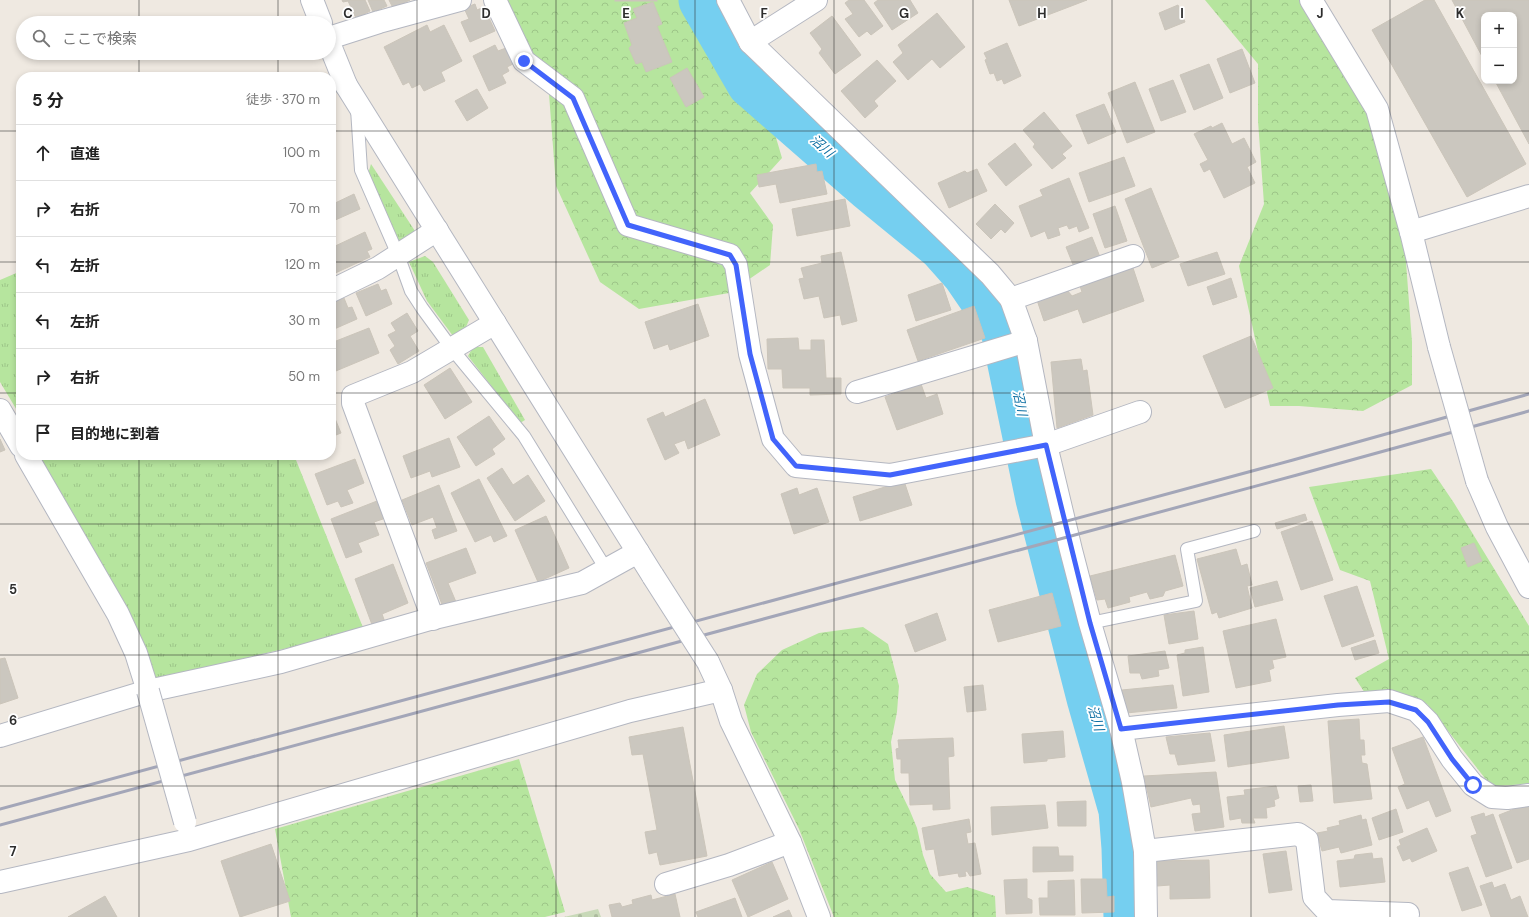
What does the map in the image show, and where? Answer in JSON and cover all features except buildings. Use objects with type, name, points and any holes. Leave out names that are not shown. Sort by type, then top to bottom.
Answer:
[{"type":"street","points":[[312,0],[318,16]]},
{"type":"street","points":[[495,0],[524,61],[573,98],[628,225],[730,255],[736,265],[750,354],[773,439],[796,466],[890,475],[1041,446],[1140,412]]},
{"type":"street","points":[[728,0],[750,42],[990,274],[1010,299],[1026,341],[1041,446],[1121,729],[1133,782],[1145,851],[1146,917]]},
{"type":"street","points":[[750,42],[816,0]]},
{"type":"street","points":[[1311,0],[1377,109],[1411,232],[1440,348],[1477,481],[1497,527],[1529,587]]},
{"type":"street","points":[[336,36],[448,1]]},
{"type":"street","points":[[336,59],[351,94],[708,662],[721,690],[731,721],[790,842],[819,917]]},
{"type":"street","points":[[1411,232],[1529,196]]},
{"type":"street","points":[[336,289],[378,268],[437,230]]},
{"type":"street","points":[[1010,299],[1133,256]]},
{"type":"street","points":[[433,619],[353,403],[353,396],[412,372],[494,323]]},
{"type":"street","points":[[857,392],[1026,341]]},
{"type":"street","points":[[0,410],[16,437]]},
{"type":"street","points":[[29,460],[118,614],[136,653],[187,831]]},
{"type":"street","points":[[0,736],[148,691],[281,662],[433,619],[582,583],[638,552]]},
{"type":"street","points":[[0,882],[630,711],[721,690]]},
{"type":"street","points":[[1121,729],[1338,705],[1389,702],[1416,710],[1428,722],[1452,759],[1473,785],[1492,797],[1507,798],[1529,795]]},
{"type":"street","points":[[1145,851],[1298,834],[1307,840],[1314,897],[1327,911],[1408,914]]},
{"type":"street","points":[[666,884],[729,865],[790,842]]},
{"type":"lane","points":[[351,94],[361,170],[415,296],[452,349],[524,436],[606,569]]},
{"type":"lane","points":[[1090,623],[1196,601],[1187,549],[1254,531]]},
{"type":"green space","points":[[493,0],[681,0],[693,15],[718,70],[772,124],[782,158],[750,193],[773,225],[770,265],[729,293],[639,309],[600,282],[556,186],[548,81]]},
{"type":"green space","points":[[1205,0],[1319,0],[1383,129],[1405,249],[1412,342],[1412,385],[1363,411],[1299,406],[1270,406],[1239,266],[1264,204],[1258,121],[1258,64]]},
{"type":"green space","points":[[371,164],[415,231],[397,244],[368,174]]},
{"type":"green space","points":[[425,256],[433,262],[469,320],[466,327],[453,336],[427,301],[409,262]]},
{"type":"green space","points":[[16,273],[16,409],[0,382],[0,280]]},
{"type":"green space","points":[[473,347],[483,347],[525,420],[520,423],[468,356]]},
{"type":"green space","points":[[38,460],[296,460],[364,630],[153,680]]},
{"type":"green space","points":[[1431,469],[1454,503],[1529,626],[1529,784],[1491,786],[1427,704],[1365,693],[1355,678],[1389,659],[1370,581],[1340,570],[1309,487]]},
{"type":"green space","points":[[863,627],[888,644],[899,686],[897,712],[891,742],[895,780],[917,828],[923,855],[930,874],[946,892],[967,887],[995,896],[996,917],[834,917],[799,829],[751,732],[744,705],[757,674],[782,650],[819,633]]},
{"type":"green space","points":[[519,759],[565,912],[545,917],[291,917],[275,829]]},
{"type":"green space","points":[[598,909],[601,917],[564,917]]},
{"type":"waterway","name":"沼川","points":[[703,0],[751,83],[870,187],[942,246],[966,273],[1005,330],[1040,499],[1091,698],[1123,810],[1126,848],[1128,917]]},
{"type":"railway","points":[[0,809],[1293,460],[1529,394]]},
{"type":"railway","points":[[0,825],[1529,411]]},
{"type":"route","points":[[524,61],[573,98],[628,225],[730,255],[736,265],[750,354],[773,439],[796,466],[890,475],[1046,445],[1090,623],[1121,729],[1338,705],[1389,702],[1416,710],[1428,722],[1452,759],[1473,785]]}]
